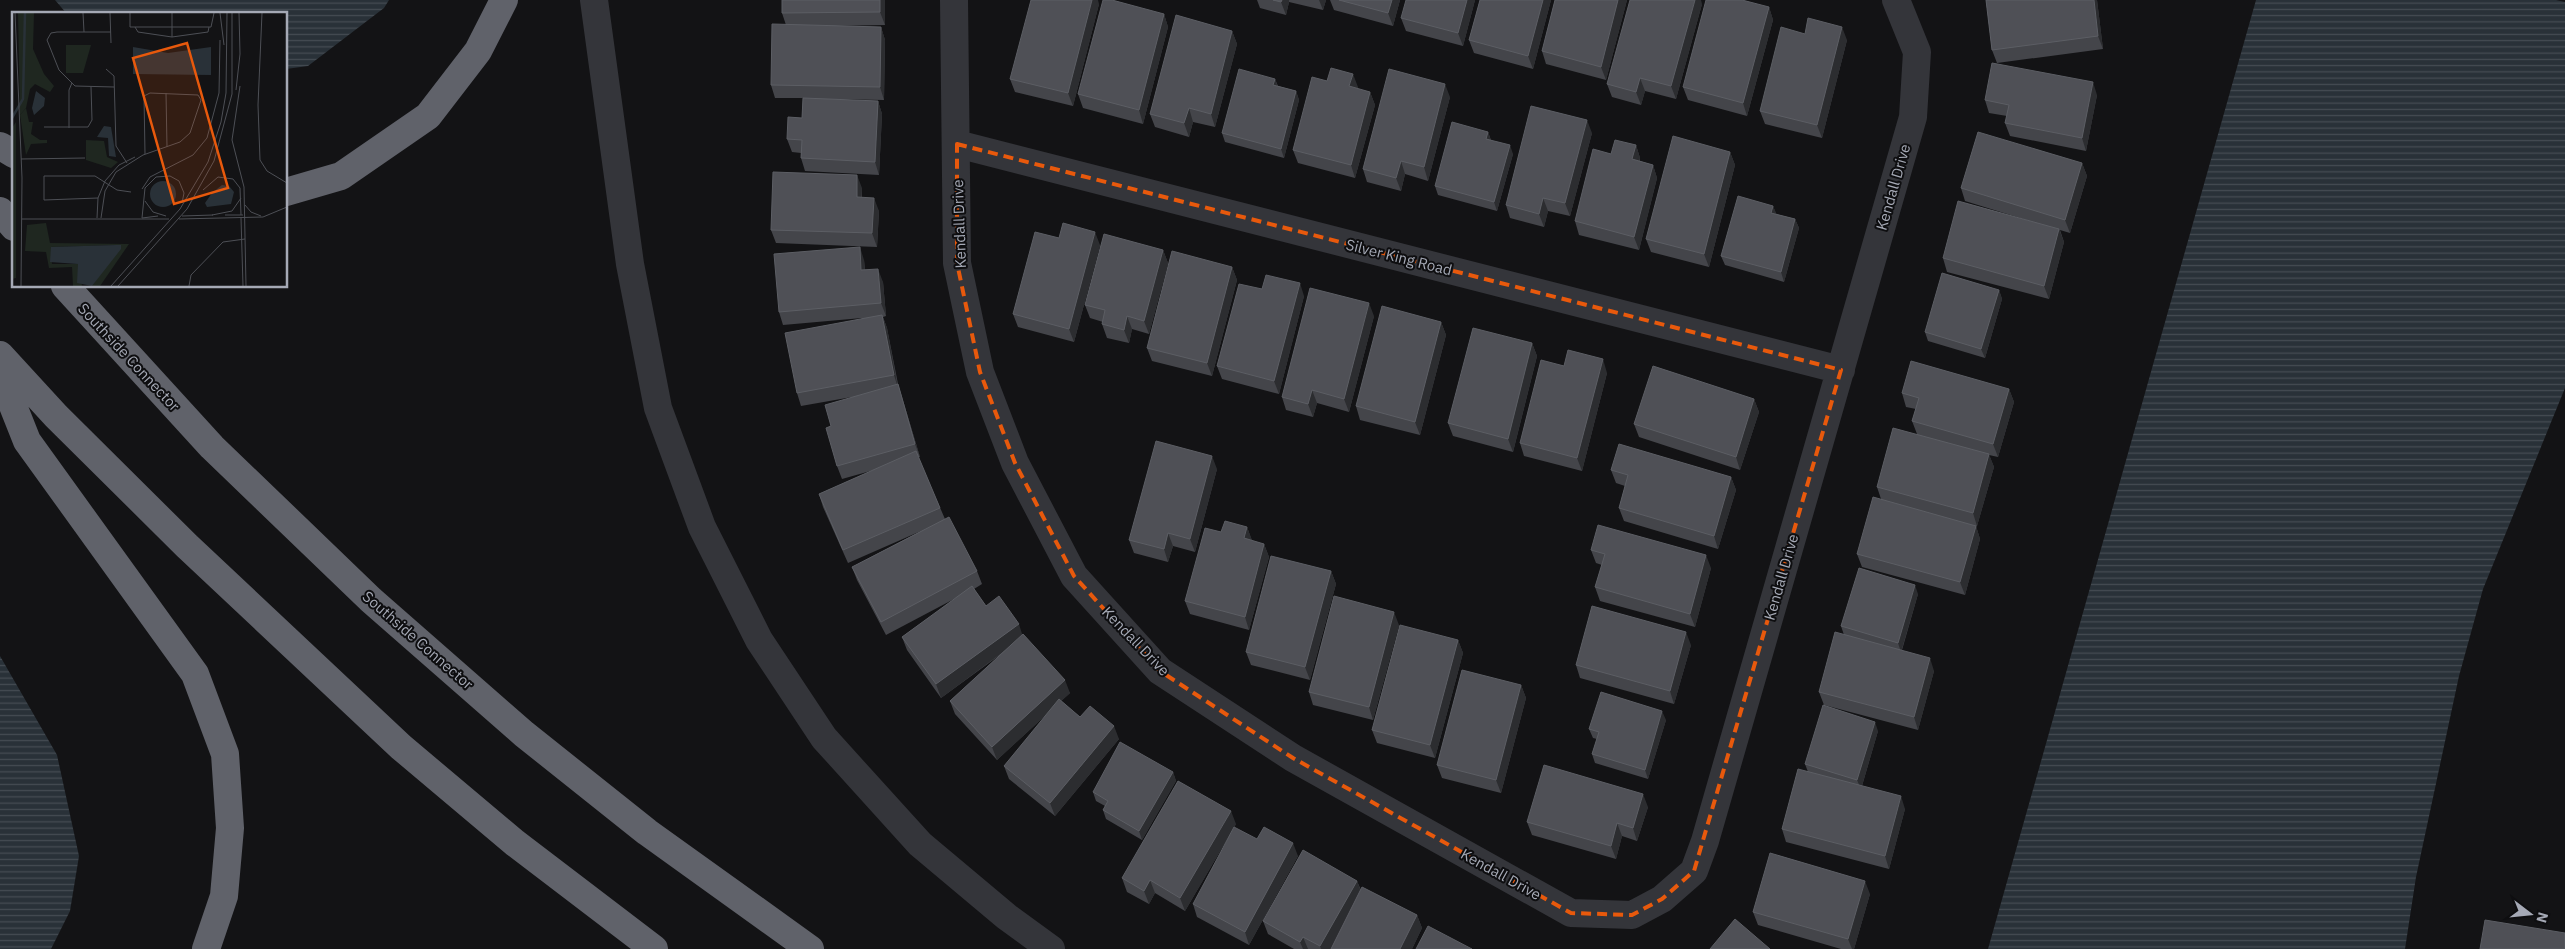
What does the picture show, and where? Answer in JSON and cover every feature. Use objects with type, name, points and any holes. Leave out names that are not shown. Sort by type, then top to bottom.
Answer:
[{"type":"highway","points":[[288,191],[341,176],[428,116],[478,50],[504,0]]},
{"type":"highway","points":[[0,146],[12,153]]},
{"type":"highway","points":[[0,211],[12,225]]},
{"type":"highway","name":"Southside Connector","points":[[67,288],[212,447],[372,600],[524,734],[639,826],[810,949]]},
{"type":"highway","points":[[0,355],[56,416],[187,546],[401,747],[514,843],[654,949]]},
{"type":"highway","points":[[0,373],[27,441],[195,674],[225,754],[230,828],[225,886],[224,896],[206,949]]},
{"type":"street","points":[[594,0],[630,264],[658,408],[702,527],[758,640],[824,738],[920,844],[1007,917],[1051,949]]},
{"type":"street","name":"Kendall Drive","points":[[954,0],[957,263],[980,372],[1015,464],[1074,576],[1160,671],[1293,758],[1571,913],[1632,915],[1662,899],[1694,871],[1706,841],[1913,117],[1917,52],[1896,0]]},
{"type":"street","name":"Silver King Road","points":[[957,144],[1840,370]]},
{"type":"highlighted area","points":[[957,144],[1841,370],[1694,871],[1662,899],[1632,915],[1571,913],[1293,758],[1160,671],[1074,576],[1015,463],[980,372],[957,263]]},
{"type":"shaded area","points":[[55,0],[389,0],[384,8],[308,66],[288,69],[288,12],[65,12]]},
{"type":"shaded area","points":[[2256,0],[2556,0],[2565,2],[2565,388],[2483,589],[2459,676],[2416,877],[2405,949],[1988,949]]},
{"type":"shaded area","points":[[0,656],[57,755],[79,856],[70,911],[51,949],[0,949]]},
{"type":"building","points":[[782,0],[880,0],[880,12],[782,13]]},
{"type":"building","points":[[1031,0],[1092,0],[1068,93],[1010,79]]},
{"type":"building","points":[[1103,0],[1112,0],[1164,14],[1139,110],[1078,94]]},
{"type":"building","points":[[1339,0],[1392,0],[1388,13]]},
{"type":"building","points":[[1406,0],[1467,0],[1458,33],[1401,18]]},
{"type":"building","points":[[1480,0],[1543,0],[1528,56],[1469,40]]},
{"type":"building","points":[[1555,0],[1618,0],[1601,67],[1542,51]]},
{"type":"building","points":[[1630,0],[1695,0],[1671,86],[1640,78],[1636,92],[1607,84]]},
{"type":"building","points":[[1706,0],[1742,0],[1769,7],[1743,103],[1683,87]]},
{"type":"building","points":[[1986,0],[2094,0],[2098,36],[1992,50]]},
{"type":"building","points":[[1176,15],[1232,31],[1211,114],[1189,108],[1184,123],[1150,114]]},
{"type":"building","points":[[1808,18],[1842,27],[1817,125],[1760,111],[1781,27],[1805,34]]},
{"type":"building","points":[[772,24],[881,27],[880,87],[771,85]]},
{"type":"building","points":[[1992,63],[2093,82],[2082,138],[2005,123],[2009,105],[1985,100]]},
{"type":"building","points":[[1331,68],[1353,74],[1349,86],[1370,92],[1351,165],[1293,150],[1312,77],[1327,81]]},
{"type":"building","points":[[1239,69],[1275,79],[1273,85],[1296,91],[1281,149],[1222,133]]},
{"type":"building","points":[[1389,69],[1445,84],[1424,167],[1401,161],[1396,178],[1363,169]]},
{"type":"building","points":[[803,98],[878,101],[875,162],[801,158],[802,140],[787,139],[788,117],[802,118]]},
{"type":"building","points":[[1531,106],[1587,120],[1565,203],[1543,198],[1539,214],[1506,205]]},
{"type":"building","points":[[1452,122],[1488,132],[1486,139],[1510,145],[1494,202],[1435,186]]},
{"type":"building","points":[[1978,132],[2082,163],[2065,220],[1961,188]]},
{"type":"building","points":[[1673,136],[1730,152],[1704,254],[1646,239]]},
{"type":"building","points":[[1615,140],[1636,145],[1632,159],[1653,165],[1634,237],[1575,221],[1593,149],[1611,154]]},
{"type":"building","points":[[773,172],[857,175],[857,197],[874,198],[872,233],[771,230]]},
{"type":"building","points":[[1738,196],[1773,206],[1771,213],[1795,219],[1781,272],[1721,256]]},
{"type":"building","points":[[1958,201],[2059,229],[2044,286],[1943,258]]},
{"type":"building","points":[[1063,223],[1095,232],[1069,329],[1013,314],[1035,232],[1059,238]]},
{"type":"building","points":[[1104,234],[1163,250],[1144,321],[1127,316],[1124,330],[1102,324],[1105,310],[1085,305]]},
{"type":"building","points":[[860,247],[861,270],[878,269],[881,303],[779,312],[774,254]]},
{"type":"building","points":[[1172,251],[1232,267],[1207,363],[1147,348]]},
{"type":"building","points":[[1942,273],[1999,290],[1981,349],[1925,332]]},
{"type":"building","points":[[1266,275],[1300,283],[1274,381],[1217,366],[1239,284],[1262,289]]},
{"type":"building","points":[[1310,288],[1369,303],[1344,399],[1312,390],[1308,404],[1282,397]]},
{"type":"building","points":[[1382,306],[1441,322],[1415,422],[1356,406]]},
{"type":"building","points":[[882,315],[894,375],[797,393],[785,333]]},
{"type":"building","points":[[1473,328],[1532,343],[1508,439],[1448,423]]},
{"type":"building","points":[[1568,350],[1603,359],[1577,458],[1520,443],[1541,360],[1564,366]]},
{"type":"building","points":[[1911,361],[2009,389],[1993,444],[1912,421],[1919,398],[1902,393]]},
{"type":"building","points":[[1653,366],[1754,399],[1736,457],[1634,424]]},
{"type":"building","points":[[898,384],[915,444],[837,466],[826,428],[831,426],[825,405]]},
{"type":"building","points":[[1893,428],[1989,454],[1973,513],[1877,487]]},
{"type":"building","points":[[1156,441],[1212,456],[1190,539],[1168,533],[1164,549],[1129,540]]},
{"type":"building","points":[[1619,444],[1731,477],[1714,536],[1619,508],[1628,475],[1611,470]]},
{"type":"building","points":[[916,451],[940,508],[843,550],[819,494]]},
{"type":"building","points":[[1873,497],[1976,526],[1960,582],[1857,554]]},
{"type":"building","points":[[949,517],[977,571],[881,622],[852,567]]},
{"type":"building","points":[[1225,521],[1247,527],[1244,538],[1264,544],[1245,617],[1185,601],[1205,528],[1221,532]]},
{"type":"building","points":[[1598,525],[1706,555],[1690,614],[1595,587],[1605,554],[1591,550]]},
{"type":"building","points":[[1271,556],[1331,571],[1305,667],[1246,652]]},
{"type":"building","points":[[1859,568],[1915,585],[1898,643],[1841,626]]},
{"type":"building","points":[[972,586],[986,606],[999,596],[1019,624],[936,684],[902,637]]},
{"type":"building","points":[[1334,596],[1394,612],[1369,707],[1309,692]]},
{"type":"building","points":[[1592,606],[1686,632],[1670,691],[1576,665]]},
{"type":"building","points":[[1400,625],[1458,640],[1430,745],[1372,730]]},
{"type":"building","points":[[1835,632],[1930,658],[1914,717],[1819,692]]},
{"type":"building","points":[[1023,634],[1065,680],[992,747],[950,701]]},
{"type":"building","points":[[1462,670],[1521,685],[1496,780],[1437,765]]},
{"type":"building","points":[[1601,692],[1662,711],[1645,770],[1592,754],[1599,732],[1589,729]]},
{"type":"building","points":[[1059,699],[1080,717],[1090,706],[1114,726],[1050,803],[1004,766]]},
{"type":"building","points":[[1823,705],[1875,722],[1857,780],[1805,764]]},
{"type":"building","points":[[1120,742],[1173,772],[1139,831],[1103,810],[1108,801],[1093,792]]},
{"type":"building","points":[[1544,765],[1643,794],[1633,828],[1617,823],[1611,846],[1527,822]]},
{"type":"building","points":[[1798,769],[1901,796],[1885,856],[1782,829]]},
{"type":"building","points":[[1178,781],[1231,811],[1180,898],[1150,880],[1144,891],[1122,878]]},
{"type":"building","points":[[1234,827],[1257,839],[1264,827],[1293,843],[1245,932],[1193,904]]},
{"type":"building","points":[[1303,850],[1357,881],[1320,946],[1303,937],[1300,942],[1263,921]]},
{"type":"building","points":[[1770,853],[1865,881],[1848,939],[1753,912]]},
{"type":"building","points":[[1362,887],[1417,915],[1400,949],[1331,949]]},
{"type":"building","points":[[1735,919],[1770,949],[1710,949]]},
{"type":"building","points":[[2485,920],[2565,933],[2565,949],[2480,949]]},
{"type":"building","points":[[1428,926],[1472,949],[1416,949]]}]
